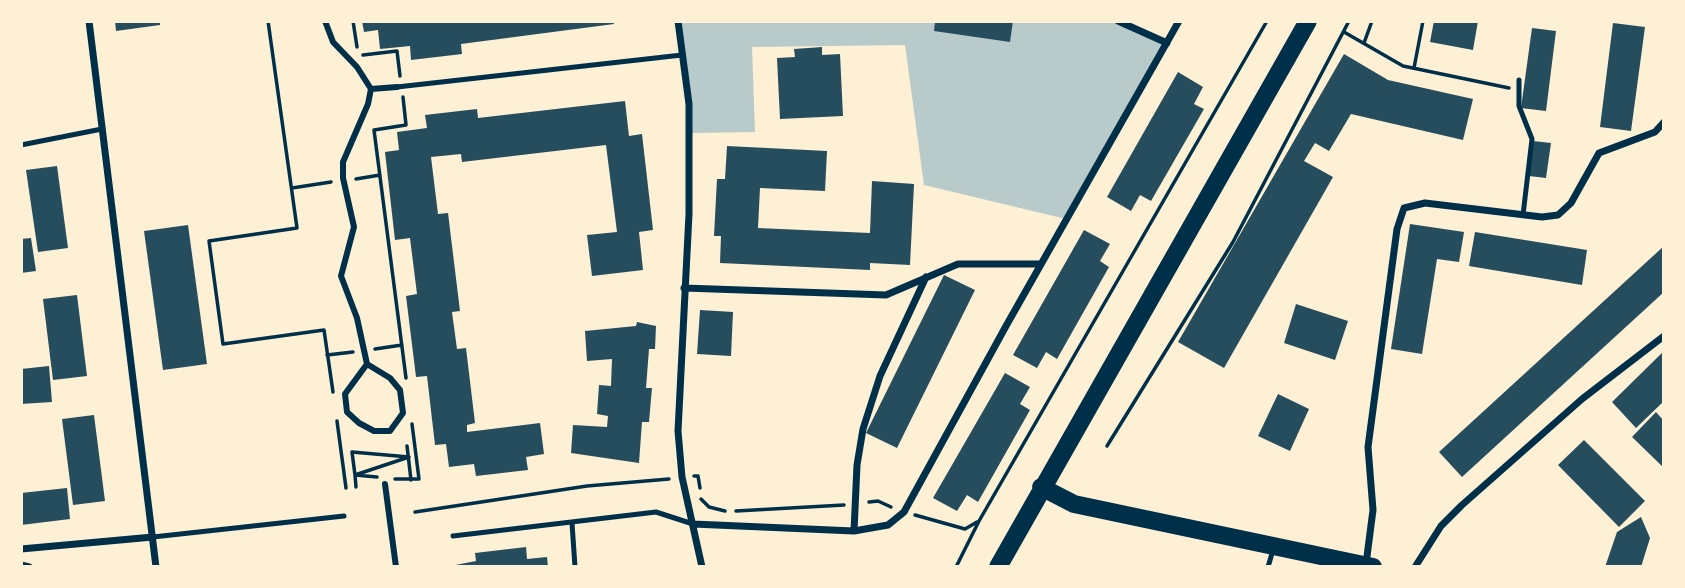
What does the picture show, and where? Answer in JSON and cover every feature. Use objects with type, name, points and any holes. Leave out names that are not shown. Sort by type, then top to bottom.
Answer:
[{"type":"main road","points":[[998,567],[1041,487],[1308,21]]},
{"type":"main road","points":[[1041,487],[1074,504],[1369,566]]},
{"type":"street","points":[[89,21],[156,567]]},
{"type":"street","points":[[324,21],[333,42],[357,67],[371,89],[368,104],[343,162],[343,178],[354,227],[341,276],[357,318],[367,364],[390,378],[400,390],[403,413],[390,431],[374,431],[347,412],[345,394],[367,364]]},
{"type":"street","points":[[678,21],[689,104],[689,214],[678,431],[682,477],[702,567]]},
{"type":"street","points":[[1118,21],[1167,43]]},
{"type":"street","points":[[693,524],[854,531],[888,525],[904,512],[1180,21]]},
{"type":"street","points":[[371,89],[397,87]]},
{"type":"street","points":[[1369,566],[1373,510],[1368,447],[1399,218],[1404,208],[1425,202],[1542,218],[1558,215],[1571,203],[1599,153],[1656,132],[1664,122]]},
{"type":"street","points":[[684,288],[886,295],[958,264],[1041,264]]},
{"type":"street","points":[[854,531],[857,465],[863,429],[880,376],[926,276]]},
{"type":"street","points":[[1415,567],[1441,526],[1462,505],[1582,399],[1664,336]]},
{"type":"street","points":[[385,484],[396,567]]},
{"type":"street","points":[[21,549],[153,537]]},
{"type":"street","points":[[21,565],[29,567]]},
{"type":"lane","points":[[397,87],[682,55]]},
{"type":"lane","points":[[1519,80],[1521,112],[1532,139],[1523,215]]},
{"type":"lane","points":[[21,145],[102,129]]},
{"type":"lane","points":[[453,536],[656,512],[693,524]]},
{"type":"lane","points":[[153,537],[344,516]]},
{"type":"lane","points":[[572,523],[575,567]]},
{"type":"lane","points":[[1269,567],[1274,547]]},
{"type":"path","points":[[268,21],[297,228],[209,241],[223,344],[324,330],[333,395]]},
{"type":"path","points":[[353,21],[358,56],[397,51],[406,125],[374,130],[407,385]]},
{"type":"path","points":[[956,567],[979,521],[1267,21]]},
{"type":"path","points":[[1107,446],[1233,242],[1349,21]]},
{"type":"path","points":[[1364,43],[1372,21]]},
{"type":"path","points":[[1413,68],[1423,21]]},
{"type":"path","points":[[1344,32],[1403,66],[1519,90]]},
{"type":"path","points":[[335,408],[346,488]]},
{"type":"path","points":[[355,475],[419,479],[411,412]]},
{"type":"path","points":[[407,446],[411,480]]},
{"type":"path","points":[[356,487],[352,452],[409,457]]},
{"type":"path","points":[[355,475],[409,457]]},
{"type":"path","points":[[415,512],[587,486],[698,476],[701,498],[709,507],[728,512],[850,505]]},
{"type":"path","points":[[864,503],[878,501],[904,512],[964,529],[979,521]]},
{"type":"shaded area","points":[[677,21],[1118,21],[1167,43],[1066,219],[924,185],[905,45],[752,47],[755,132],[689,133]]},
{"type":"building","points":[[115,21],[160,21],[160,25],[116,31]]},
{"type":"building","points":[[362,21],[613,21],[614,24],[461,44],[462,54],[411,60],[410,46],[380,49],[378,30],[364,32]]},
{"type":"building","points":[[935,21],[1013,21],[1010,42],[934,31]]},
{"type":"building","points":[[1434,21],[1478,21],[1473,50],[1430,42]]},
{"type":"building","points":[[1613,23],[1645,27],[1631,131],[1600,127]]},
{"type":"building","points":[[1532,28],[1556,31],[1546,111],[1521,108]]},
{"type":"building","points":[[822,47],[822,55],[840,54],[843,116],[780,119],[777,58],[795,57],[794,49]]},
{"type":"building","points":[[1344,54],[1388,80],[1473,99],[1463,140],[1351,114],[1329,151],[1315,143],[1304,161],[1333,177],[1224,368],[1178,342]]},
{"type":"building","points":[[1178,72],[1203,87],[1194,104],[1204,109],[1151,201],[1140,195],[1131,211],[1107,197]]},
{"type":"building","points":[[625,101],[629,136],[642,134],[653,230],[639,232],[643,270],[592,276],[587,235],[617,232],[606,145],[462,162],[461,154],[431,157],[438,214],[448,213],[460,311],[452,312],[457,349],[466,348],[475,423],[467,425],[467,432],[540,423],[544,454],[526,457],[528,470],[476,476],[474,464],[449,467],[446,444],[435,445],[427,376],[416,377],[406,296],[417,294],[410,238],[395,240],[385,152],[399,150],[397,132],[427,128],[425,115],[477,109],[478,118]]},
{"type":"building","points":[[1533,141],[1551,143],[1546,178],[1529,176]]},
{"type":"building","points":[[727,146],[827,151],[825,191],[760,188],[758,228],[870,233],[872,181],[914,184],[910,265],[870,263],[870,270],[720,263],[721,236],[714,236],[717,179],[725,179]]},
{"type":"building","points":[[57,166],[68,248],[38,252],[26,170]]},
{"type":"building","points":[[1410,224],[1464,232],[1459,262],[1437,259],[1422,354],[1391,349]]},
{"type":"building","points":[[188,225],[207,364],[163,370],[144,231]]},
{"type":"building","points":[[1084,230],[1110,244],[1100,261],[1109,267],[1057,359],[1046,352],[1037,368],[1013,355]]},
{"type":"building","points":[[1475,232],[1587,250],[1582,285],[1469,266]]},
{"type":"building","points":[[31,238],[36,271],[21,273],[21,239]]},
{"type":"building","points":[[1664,246],[1664,292],[1462,477],[1439,452]]},
{"type":"building","points":[[944,275],[975,290],[897,448],[866,433]]},
{"type":"building","points":[[77,295],[87,376],[53,380],[43,299]]},
{"type":"building","points":[[1296,304],[1348,321],[1335,360],[1284,343]]},
{"type":"building","points":[[700,310],[733,312],[731,356],[697,354]]},
{"type":"building","points":[[637,322],[656,326],[655,349],[649,349],[646,388],[652,388],[649,422],[642,422],[639,463],[571,453],[573,425],[607,427],[608,416],[597,414],[599,385],[611,386],[612,359],[587,361],[585,331],[636,326]]},
{"type":"building","points":[[1664,351],[1664,401],[1636,428],[1612,402]]},
{"type":"building","points":[[49,366],[52,402],[21,404],[21,369]]},
{"type":"building","points":[[1005,373],[1030,387],[1020,404],[1030,410],[978,502],[967,495],[957,511],[933,498]]},
{"type":"building","points":[[1278,394],[1309,409],[1290,451],[1258,436]]},
{"type":"building","points":[[1656,412],[1664,421],[1664,468],[1632,437]]},
{"type":"building","points":[[94,415],[105,501],[73,505],[62,419]]},
{"type":"building","points":[[1584,440],[1645,501],[1619,527],[1558,465]]},
{"type":"building","points":[[67,488],[70,519],[21,525],[21,493]]},
{"type":"building","points":[[1641,517],[1650,538],[1641,567],[1605,567],[1617,532]]},
{"type":"building","points":[[526,547],[527,559],[547,557],[548,567],[445,567],[476,561],[475,553]]}]
